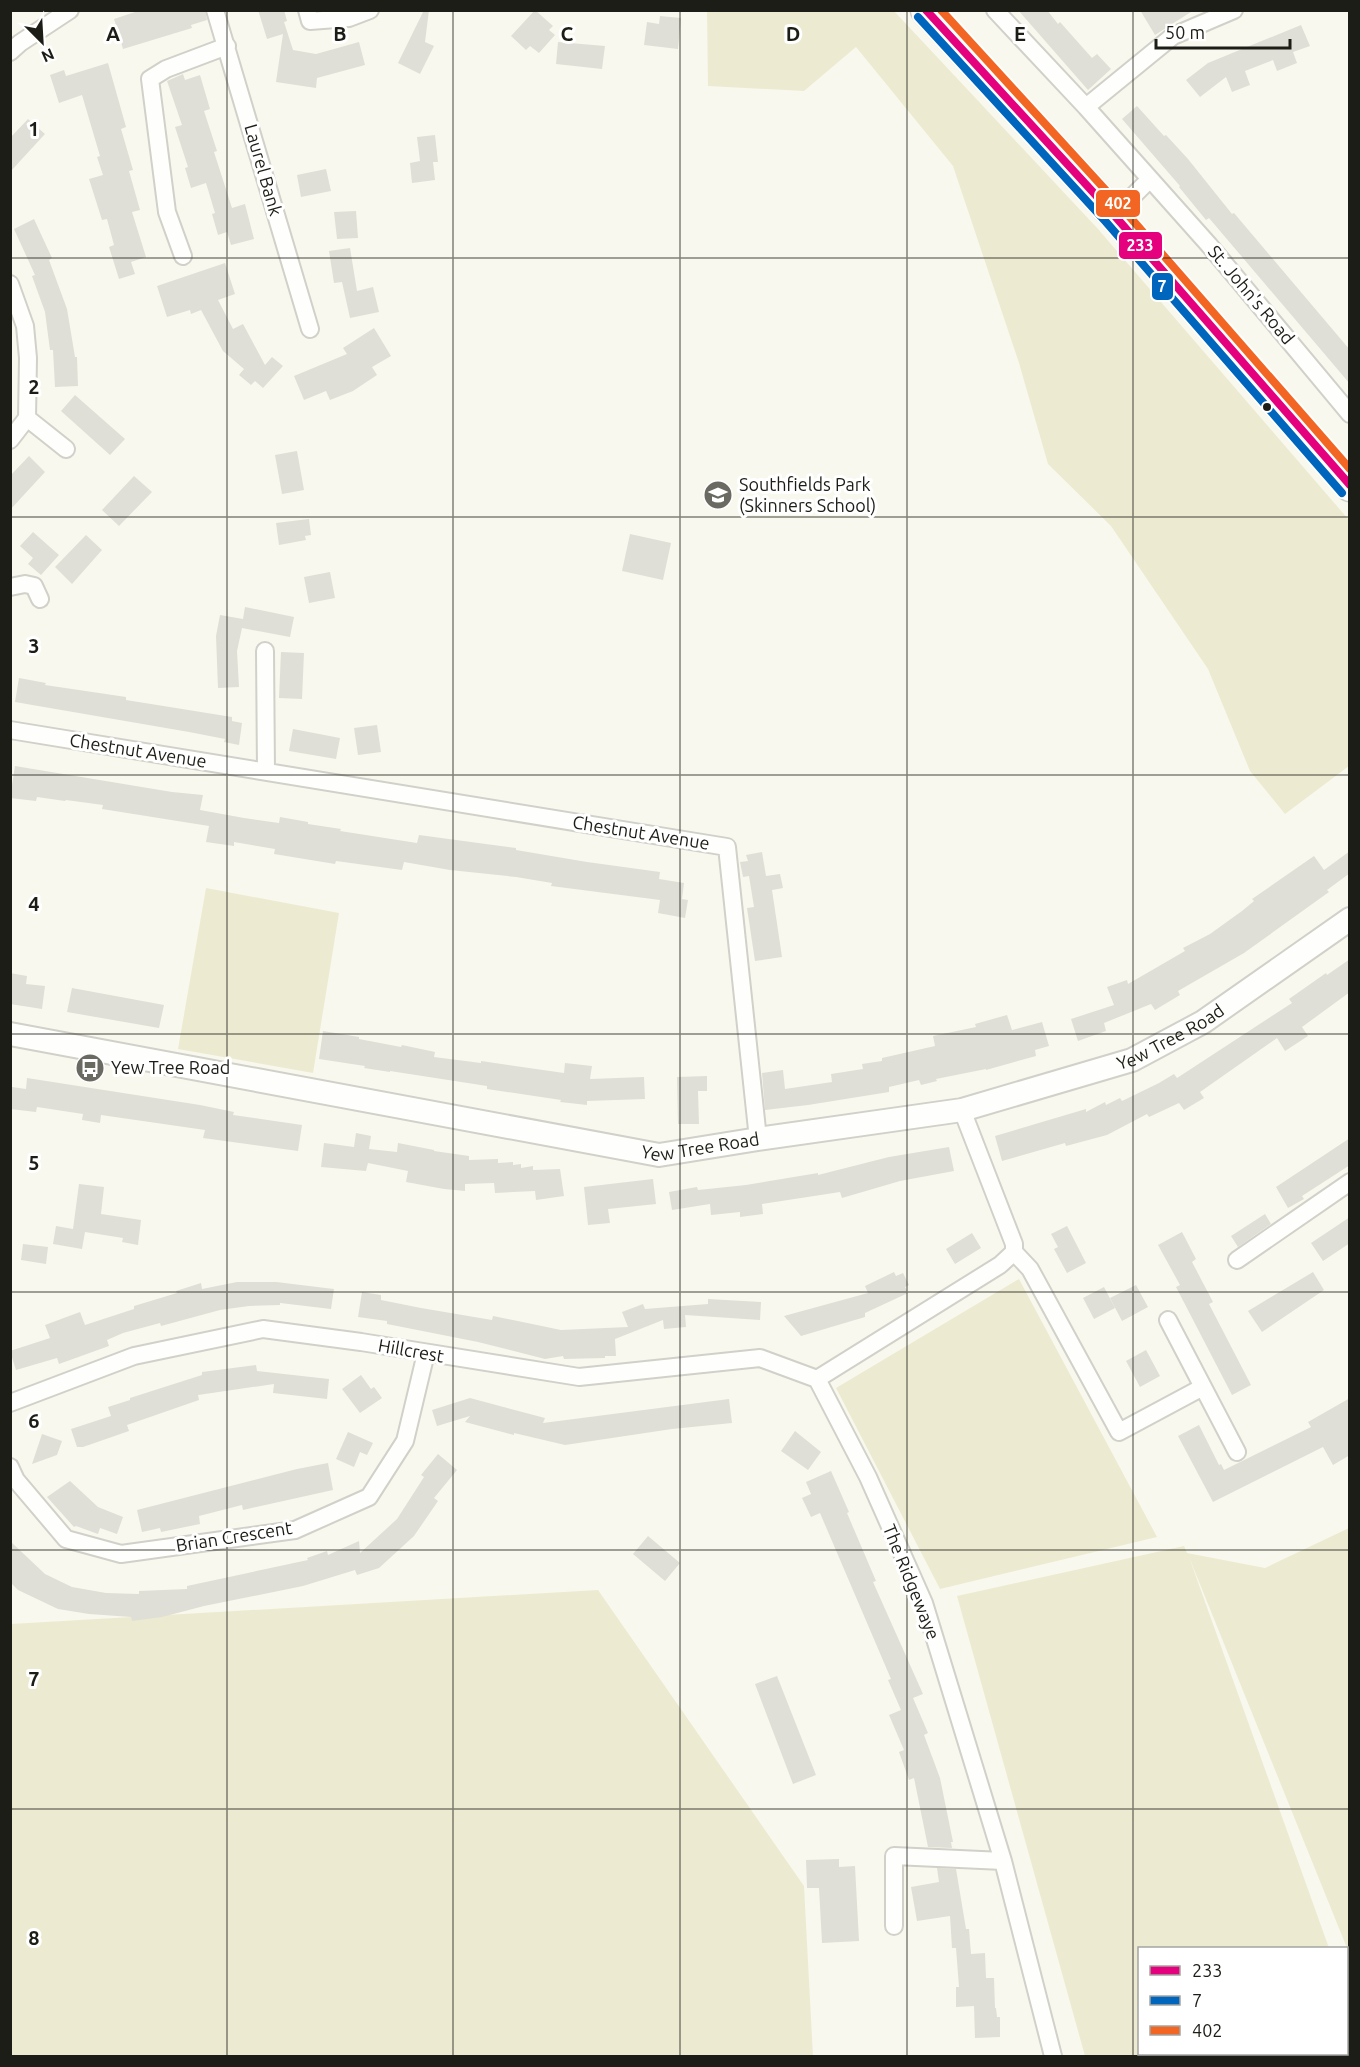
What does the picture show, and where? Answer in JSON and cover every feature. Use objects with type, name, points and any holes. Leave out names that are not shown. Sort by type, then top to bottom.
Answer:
[{"type":"highway","points":[[926,10],[1114,215],[1350,486]]},
{"type":"street","points":[[10,52],[70,10]]},
{"type":"street","name":"Laurel Bank","points":[[215,10],[228,46],[310,329]]},
{"type":"street","points":[[307,10],[310,21],[349,18],[370,10]]},
{"type":"street","name":"St. John's Road","points":[[995,10],[1086,107],[1209,245],[1350,414]]},
{"type":"street","points":[[1086,107],[1173,36],[1234,10]]},
{"type":"street","points":[[183,256],[167,212],[150,79],[166,69],[228,46]]},
{"type":"street","points":[[1114,215],[1150,179]]},
{"type":"street","points":[[10,284],[25,326],[28,358],[27,418],[10,440]]},
{"type":"street","points":[[27,418],[66,449]]},
{"type":"street","points":[[10,587],[25,584],[34,586],[40,599]]},
{"type":"street","points":[[265,651],[266,771]]},
{"type":"street","name":"Chestnut Avenue","points":[[10,730],[727,847],[758,1138]]},
{"type":"street","name":"Yew Tree Road","points":[[10,1034],[659,1155],[758,1138],[962,1110],[1132,1060],[1203,1022],[1350,919]]},
{"type":"street","points":[[962,1110],[1014,1244],[1014,1252],[1030,1269],[1119,1432],[1203,1387]]},
{"type":"street","points":[[1237,1260],[1350,1182]]},
{"type":"street","points":[[817,1379],[1000,1265],[1014,1252]]},
{"type":"street","points":[[1167,1320],[1237,1452]]},
{"type":"street","name":"Hillcrest","points":[[10,1403],[134,1356],[263,1329],[579,1377],[760,1358],[817,1379]]},
{"type":"street","name":"Brian Crescent","points":[[10,1467],[16,1480],[66,1539],[122,1554],[295,1530],[369,1497],[405,1441],[426,1353]]},
{"type":"street","name":"The Ridgewaye","points":[[817,1379],[868,1477],[924,1603],[1003,1861],[1053,2056]]},
{"type":"street","points":[[894,1926],[894,1856],[1003,1861]]},
{"type":"green space","points":[[707,11],[894,11],[1098,229],[1349,520],[1349,766],[1285,814],[1250,771],[1208,669],[1111,526],[1048,464],[1019,363],[953,166],[856,47],[804,91],[708,86]]},
{"type":"green space","points":[[206,888],[339,913],[313,1073],[178,1049]]},
{"type":"green space","points":[[1019,1279],[1157,1537],[940,1589],[836,1388]]},
{"type":"green space","points":[[1349,1528],[1349,1953],[1189,1557],[1329,1947],[1138,1947],[1138,2055],[1144,2055],[1085,2056],[957,1596],[1184,1546],[1187,1553],[1265,1568]]},
{"type":"green space","points":[[598,1590],[804,1886],[813,2056],[11,2056],[11,1624]]},
{"type":"green space","points":[[1348,1978],[1349,2056],[1155,2056],[1348,2055]]},
{"type":"building","points":[[141,10],[205,10],[207,20],[191,25],[192,28],[123,49],[114,19]]},
{"type":"building","points":[[258,10],[284,10],[287,21],[284,22],[293,50],[316,54],[359,42],[365,65],[317,78],[316,88],[276,82],[283,34],[267,39]]},
{"type":"building","points":[[424,10],[429,10],[425,42],[434,46],[420,74],[398,63]]},
{"type":"building","points":[[535,10],[553,26],[549,30],[555,35],[539,53],[530,46],[526,50],[511,36]]},
{"type":"building","points":[[1018,10],[1047,10],[1092,58],[1097,54],[1111,69],[1088,90]]},
{"type":"building","points":[[1140,10],[1194,10],[1155,35]]},
{"type":"building","points":[[660,16],[681,18],[678,49],[644,45],[647,22],[659,24]]},
{"type":"building","points":[[1301,25],[1310,46],[1293,52],[1297,63],[1277,71],[1273,60],[1245,71],[1250,85],[1232,92],[1226,77],[1200,97],[1186,80],[1208,63]]},
{"type":"building","points":[[558,42],[605,46],[602,69],[556,64]]},
{"type":"building","points":[[108,63],[126,127],[121,129],[133,170],[129,171],[140,210],[132,212],[146,257],[131,262],[135,274],[119,279],[109,247],[114,245],[107,219],[102,220],[89,179],[103,175],[97,157],[100,156],[82,95],[59,103],[50,75],[64,70],[66,76]]},
{"type":"building","points":[[183,74],[185,80],[200,75],[210,109],[204,111],[232,208],[245,204],[254,239],[231,245],[227,232],[218,235],[212,214],[215,213],[206,183],[191,188],[185,168],[188,167],[175,127],[182,125],[167,81]]},
{"type":"building","points":[[1137,106],[1188,159],[1232,214],[1234,213],[1350,350],[1350,384],[1209,218],[1206,220],[1122,119]]},
{"type":"building","points":[[28,119],[45,134],[10,172],[10,138]]},
{"type":"building","points":[[435,135],[438,162],[433,162],[435,180],[412,183],[410,163],[420,161],[417,137]]},
{"type":"building","points":[[326,169],[331,191],[301,197],[297,175]]},
{"type":"building","points":[[356,211],[358,238],[337,239],[334,212]]},
{"type":"building","points":[[34,219],[52,258],[49,260],[67,309],[75,357],[77,357],[78,386],[55,387],[53,350],[50,350],[45,312],[32,276],[35,275],[14,229]]},
{"type":"building","points":[[350,248],[357,291],[373,287],[379,312],[350,318],[342,282],[334,283],[329,251]]},
{"type":"building","points":[[225,263],[235,294],[218,300],[233,329],[243,324],[265,365],[272,357],[283,366],[263,388],[255,381],[251,385],[239,375],[244,369],[223,351],[201,310],[191,314],[190,310],[167,317],[157,286]]},
{"type":"building","points":[[374,328],[391,356],[372,367],[377,375],[353,391],[330,400],[326,391],[304,400],[294,376],[347,354],[343,348]]},
{"type":"building","points":[[75,395],[125,439],[110,455],[61,411]]},
{"type":"building","points":[[297,451],[304,490],[282,494],[275,455]]},
{"type":"building","points":[[29,456],[45,472],[10,510],[10,476]]},
{"type":"building","points":[[134,476],[152,492],[119,526],[102,510]]},
{"type":"building","points":[[309,519],[311,535],[305,536],[306,540],[279,545],[276,523]]},
{"type":"building","points":[[33,532],[59,555],[41,575],[28,564],[33,558],[20,546]]},
{"type":"building","points":[[630,534],[671,543],[663,580],[622,571]]},
{"type":"building","points":[[86,535],[102,550],[72,584],[55,567]]},
{"type":"building","points":[[330,572],[335,598],[309,603],[304,577]]},
{"type":"building","points":[[245,607],[294,617],[290,637],[242,628],[237,651],[239,687],[218,688],[216,636],[220,615],[243,619]]},
{"type":"building","points":[[281,652],[304,653],[302,699],[279,698]]},
{"type":"building","points":[[19,678],[46,683],[45,685],[126,697],[126,700],[232,717],[232,721],[242,723],[239,745],[224,742],[225,739],[189,732],[15,702]]},
{"type":"building","points":[[377,725],[381,752],[358,755],[354,728]]},
{"type":"building","points":[[293,729],[340,738],[336,759],[289,751]]},
{"type":"building","points":[[15,766],[203,795],[200,810],[244,818],[279,823],[280,817],[341,829],[340,831],[417,843],[419,835],[516,848],[516,850],[587,862],[660,872],[659,879],[684,883],[682,899],[688,900],[685,918],[658,913],[660,900],[551,886],[552,883],[516,877],[450,870],[404,862],[402,870],[336,861],[335,864],[274,854],[275,849],[234,842],[234,846],[206,842],[209,826],[102,809],[103,805],[37,797],[36,801],[10,798]]},
{"type":"building","points":[[1350,851],[1350,873],[1327,890],[1329,892],[1244,953],[1178,991],[1180,995],[1155,1010],[1151,1004],[1104,1023],[1106,1031],[1078,1041],[1071,1019],[1114,1005],[1107,987],[1127,980],[1128,984],[1185,951],[1183,948],[1210,934],[1254,901],[1252,899],[1314,856],[1324,870]]},
{"type":"building","points":[[762,852],[766,876],[780,874],[783,888],[772,890],[782,957],[755,961],[747,908],[754,907],[749,876],[743,877],[740,862],[748,861],[746,855]]},
{"type":"building","points":[[1350,959],[1350,992],[1302,1027],[1308,1036],[1285,1051],[1277,1038],[1200,1092],[1204,1098],[1184,1110],[1179,1103],[1149,1117],[1147,1114],[1107,1135],[1066,1146],[1065,1143],[1002,1161],[995,1136],[1086,1109],[1086,1112],[1105,1102],[1106,1105],[1120,1098],[1122,1101],[1174,1074],[1177,1078],[1292,1003],[1289,999]]},
{"type":"building","points":[[10,973],[27,976],[26,984],[45,986],[42,1009],[10,1004]]},
{"type":"building","points":[[72,988],[164,1005],[159,1028],[67,1012]]},
{"type":"building","points":[[1007,1015],[1012,1030],[1042,1022],[1049,1046],[1035,1050],[1036,1056],[986,1070],[936,1079],[937,1081],[921,1085],[919,1080],[889,1087],[889,1092],[765,1110],[762,1073],[783,1070],[785,1089],[832,1082],[831,1074],[863,1069],[862,1064],[882,1061],[882,1058],[935,1046],[933,1036],[976,1027],[975,1024]]},
{"type":"building","points":[[323,1031],[435,1052],[434,1057],[564,1073],[565,1063],[592,1066],[590,1079],[644,1077],[645,1099],[587,1101],[587,1105],[560,1102],[561,1100],[487,1089],[487,1086],[319,1059]]},
{"type":"building","points":[[707,1076],[707,1091],[698,1091],[699,1124],[678,1124],[677,1077]]},
{"type":"building","points":[[27,1078],[200,1105],[234,1112],[233,1115],[302,1125],[298,1151],[203,1138],[205,1130],[101,1115],[100,1123],[82,1120],[83,1114],[37,1107],[36,1112],[10,1109],[12,1087],[26,1089]]},
{"type":"building","points":[[356,1133],[371,1136],[369,1149],[397,1152],[398,1143],[469,1156],[469,1160],[498,1159],[498,1163],[521,1164],[521,1168],[533,1166],[533,1170],[560,1169],[564,1196],[536,1200],[535,1191],[495,1193],[494,1183],[465,1184],[465,1191],[444,1189],[406,1182],[408,1171],[368,1163],[366,1171],[321,1167],[324,1143],[354,1147]]},
{"type":"building","points":[[1350,1138],[1350,1165],[1302,1196],[1304,1199],[1288,1208],[1276,1187]]},
{"type":"building","points":[[949,1147],[954,1171],[900,1181],[842,1198],[840,1192],[762,1204],[763,1214],[740,1217],[740,1212],[711,1215],[710,1204],[672,1210],[669,1192],[697,1187],[698,1190],[746,1185],[818,1173],[818,1175],[889,1157]]},
{"type":"building","points":[[653,1179],[656,1204],[608,1209],[610,1223],[588,1225],[584,1187]]},
{"type":"building","points":[[79,1184],[104,1187],[101,1214],[141,1220],[138,1245],[122,1242],[123,1238],[85,1232],[82,1249],[53,1244],[56,1226],[73,1229]]},
{"type":"building","points":[[1265,1214],[1271,1224],[1238,1247],[1231,1236]]},
{"type":"building","points":[[1350,1217],[1350,1243],[1323,1261],[1311,1243]]},
{"type":"building","points":[[1067,1226],[1086,1263],[1067,1273],[1054,1249],[1058,1247],[1051,1234]]},
{"type":"building","points":[[1182,1232],[1196,1259],[1192,1262],[1213,1302],[1209,1304],[1251,1385],[1232,1395],[1176,1287],[1180,1285],[1158,1245]]},
{"type":"building","points":[[972,1233],[981,1248],[955,1264],[946,1249]]},
{"type":"building","points":[[23,1244],[48,1247],[46,1264],[21,1260]]},
{"type":"building","points":[[894,1272],[896,1276],[903,1273],[909,1285],[905,1287],[908,1293],[865,1313],[865,1317],[801,1336],[784,1316],[868,1293],[865,1286]]},
{"type":"building","points":[[1313,1272],[1324,1290],[1262,1332],[1248,1311]]},
{"type":"building","points":[[237,1282],[276,1282],[334,1289],[331,1309],[280,1303],[280,1305],[220,1310],[161,1326],[160,1323],[123,1333],[107,1340],[109,1346],[59,1364],[57,1358],[16,1370],[10,1351],[50,1338],[45,1325],[80,1312],[85,1325],[201,1283],[202,1289]]},
{"type":"building","points":[[1136,1285],[1148,1307],[1122,1321],[1110,1298]]},
{"type":"building","points":[[1104,1287],[1115,1308],[1094,1319],[1083,1298]]},
{"type":"building","points":[[362,1292],[381,1295],[381,1300],[421,1308],[492,1320],[493,1316],[561,1330],[628,1327],[622,1312],[643,1304],[645,1309],[708,1304],[708,1299],[761,1302],[760,1320],[685,1315],[686,1327],[664,1329],[663,1320],[615,1339],[616,1356],[564,1359],[563,1356],[545,1359],[478,1342],[387,1324],[387,1321],[358,1317]]},
{"type":"building","points":[[1146,1350],[1160,1376],[1140,1387],[1126,1361]]},
{"type":"building","points":[[256,1365],[257,1371],[329,1379],[327,1399],[273,1393],[274,1384],[198,1395],[199,1400],[127,1425],[129,1431],[77,1447],[71,1429],[111,1416],[108,1407],[202,1375],[202,1372]]},
{"type":"building","points":[[361,1375],[371,1389],[374,1387],[382,1398],[360,1413],[342,1389]]},
{"type":"building","points":[[470,1398],[545,1418],[543,1423],[729,1399],[732,1423],[672,1429],[565,1445],[465,1422],[470,1416],[437,1426],[432,1410]]},
{"type":"building","points":[[1350,1398],[1350,1455],[1333,1465],[1323,1447],[1213,1502],[1178,1436],[1199,1425],[1219,1465],[1221,1464],[1224,1470],[1311,1427],[1308,1422]]},
{"type":"building","points":[[795,1431],[821,1452],[808,1470],[781,1451]]},
{"type":"building","points":[[348,1432],[373,1443],[367,1455],[360,1452],[354,1467],[336,1459]]},
{"type":"building","points":[[42,1434],[62,1441],[57,1455],[32,1464]]},
{"type":"building","points":[[438,1454],[457,1470],[434,1498],[438,1501],[414,1536],[379,1568],[357,1575],[355,1570],[303,1586],[162,1617],[132,1621],[131,1617],[58,1609],[18,1590],[10,1582],[10,1541],[45,1574],[72,1587],[106,1593],[139,1594],[139,1591],[187,1589],[187,1586],[308,1560],[307,1558],[327,1551],[328,1555],[359,1541],[360,1553],[397,1519],[424,1477],[421,1475]]},
{"type":"building","points":[[328,1463],[333,1490],[243,1510],[242,1505],[199,1516],[200,1524],[161,1532],[160,1528],[142,1532],[137,1510]]},
{"type":"building","points":[[831,1471],[876,1581],[873,1582],[923,1694],[913,1698],[928,1733],[924,1735],[940,1778],[953,1842],[951,1842],[952,1848],[928,1847],[914,1778],[909,1780],[899,1752],[904,1750],[889,1715],[901,1710],[888,1680],[891,1679],[820,1513],[811,1517],[802,1498],[811,1494],[806,1482]]},
{"type":"building","points":[[70,1481],[98,1507],[123,1517],[117,1534],[100,1528],[98,1534],[74,1527],[47,1497]]},
{"type":"building","points":[[648,1536],[680,1563],[665,1581],[633,1554]]},
{"type":"building","points":[[777,1676],[816,1775],[793,1784],[755,1684]]},
{"type":"building","points":[[839,1859],[839,1867],[855,1866],[859,1941],[822,1943],[819,1888],[807,1888],[806,1860]]},
{"type":"building","points":[[937,1868],[956,1869],[966,1929],[969,1929],[971,1954],[985,1953],[986,1978],[994,1978],[995,2008],[997,2017],[1000,2017],[1000,2037],[975,2038],[974,2006],[956,2007],[956,1987],[959,1987],[956,1948],[952,1948],[950,1916],[917,1921],[911,1887],[939,1882]]},
{"type":"transit line","name":"233","points":[[926,10],[1114,215],[1350,485]]},
{"type":"transit line","name":"402","points":[[941,10],[1122,208],[1350,469]]},
{"type":"transit line","name":"7","points":[[918,17],[1106,222],[1342,493]]},
{"type":"place","name":"Southfields Park (Skinners School)","points":[[718,495]]},
{"type":"place","name":"Yew Tree Road","points":[[90,1068]]}]
